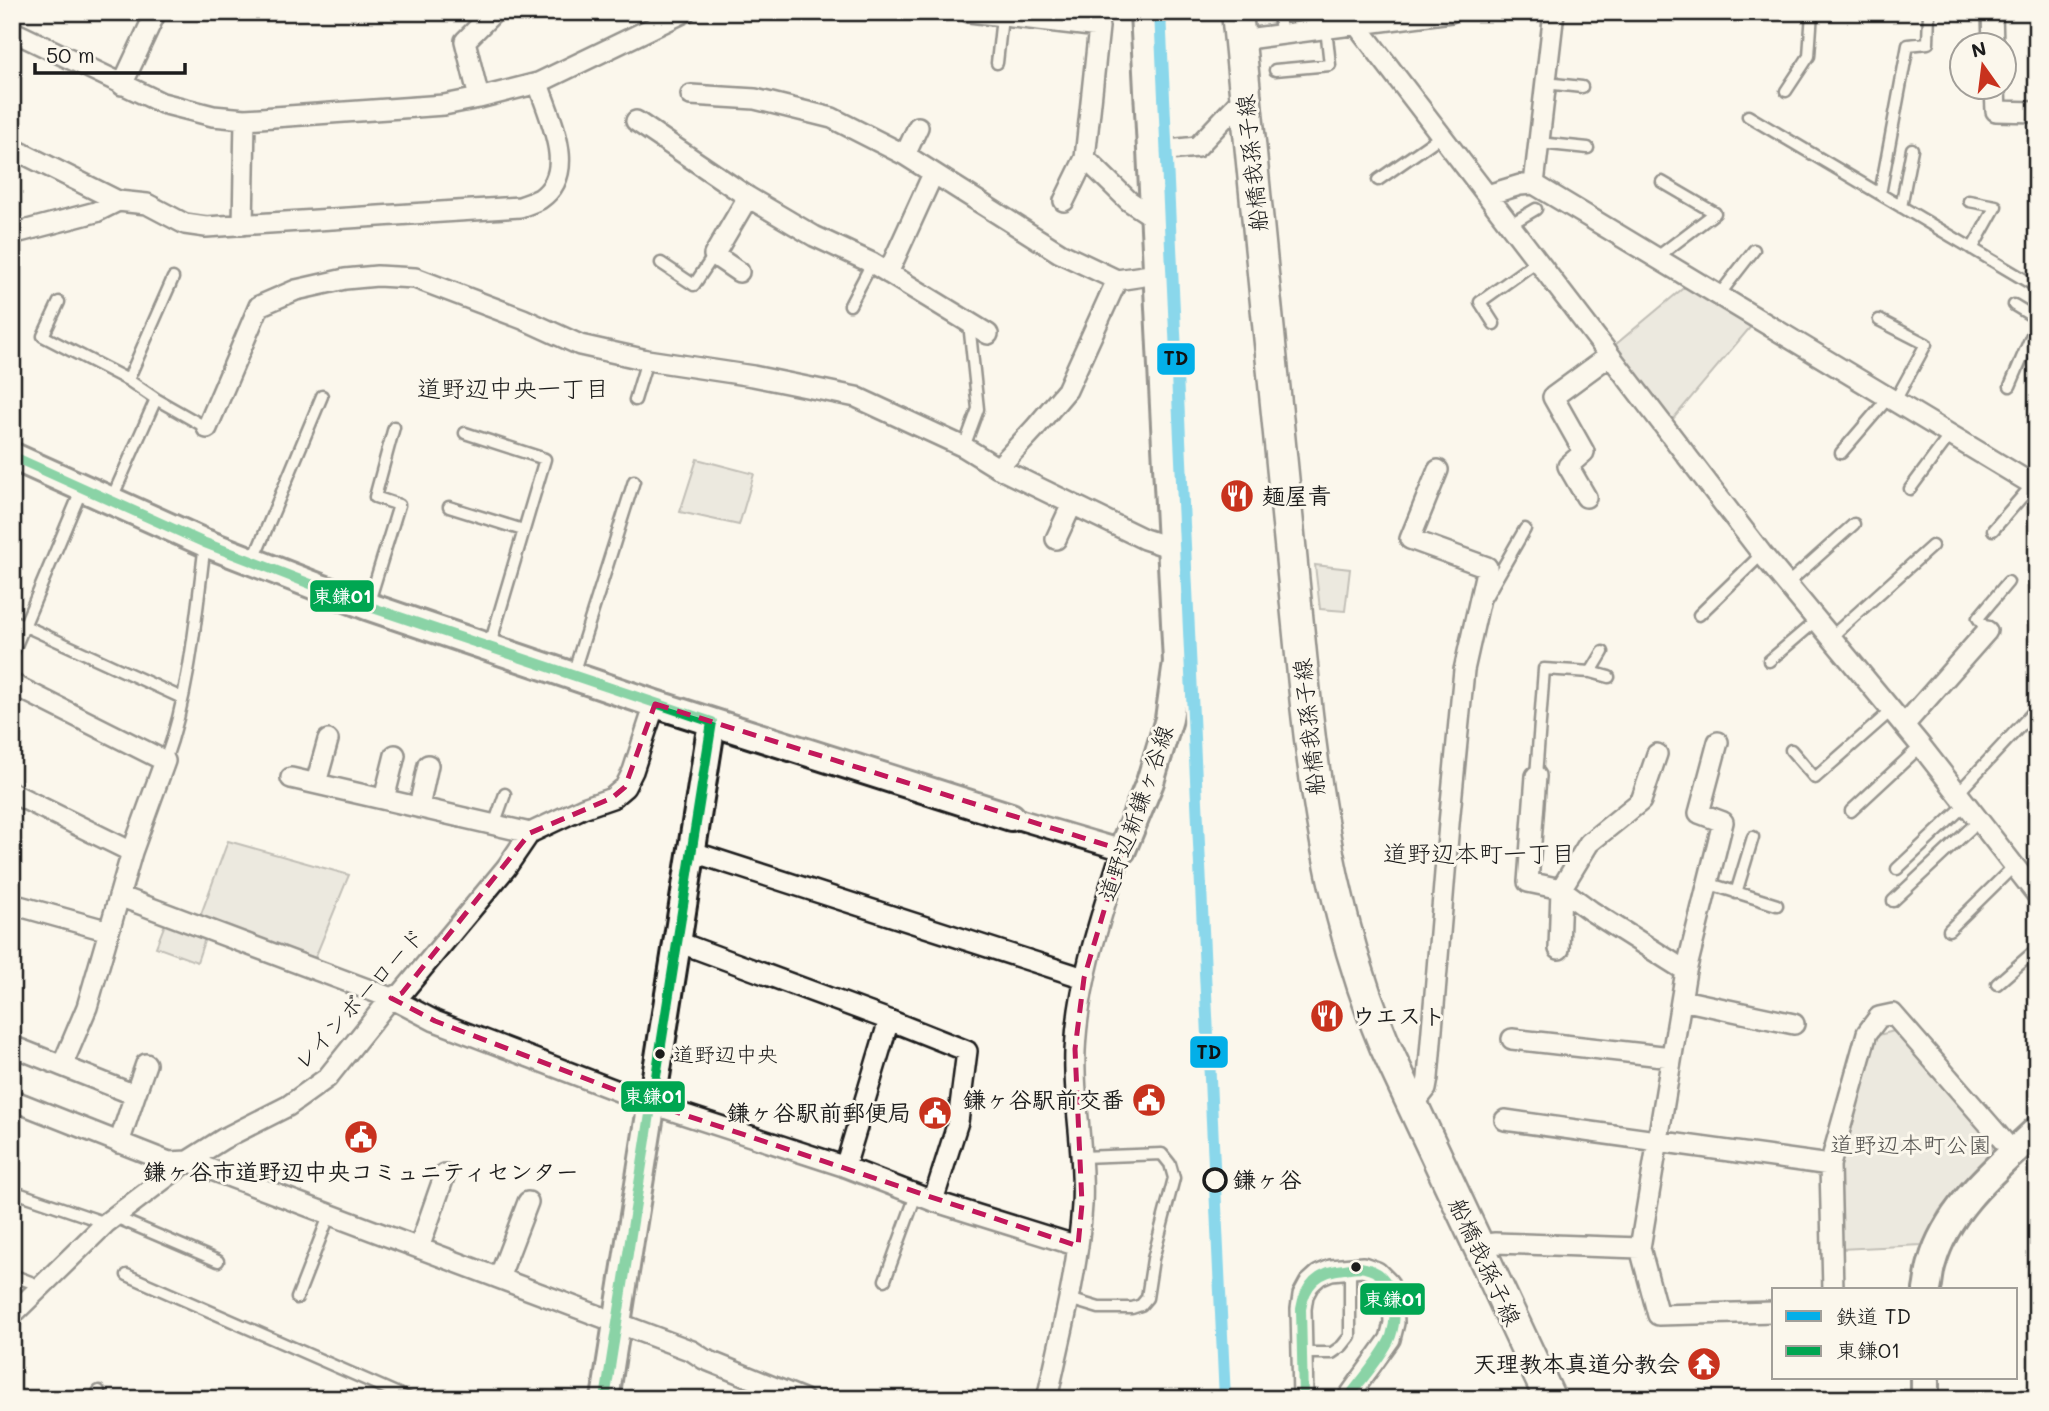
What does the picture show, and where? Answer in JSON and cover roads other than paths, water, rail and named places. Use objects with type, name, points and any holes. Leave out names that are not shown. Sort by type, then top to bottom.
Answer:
[{"type":"main road","name":"船橋我孫子線","points":[[1238,26],[1317,799],[1332,881],[1365,998],[1412,1107],[1550,1399]]},
{"type":"street","points":[[122,85],[156,12]]},
{"type":"street","points":[[479,98],[465,41],[494,12]]},
{"type":"street","points":[[12,31],[162,103],[212,116],[245,119],[444,105],[479,98],[538,83],[683,12]]},
{"type":"street","points":[[970,12],[1099,27],[1084,158],[1064,201]]},
{"type":"street","name":"道野辺新鎌ヶ谷線","points":[[1046,1399],[1069,1299],[1082,1204],[1081,1157],[1075,1102],[1075,1049],[1084,978],[1122,850],[1150,782],[1169,719],[1177,662],[1144,12]]},
{"type":"street","points":[[1238,26],[1281,34],[1451,12]]},
{"type":"street","points":[[1534,184],[1554,12]]},
{"type":"street","points":[[1992,12],[1993,32]]},
{"type":"street","points":[[1356,24],[1762,554],[1921,746],[2037,895]]},
{"type":"street","points":[[12,148],[118,201],[147,204],[185,223],[206,227],[520,207],[539,199],[553,186],[560,166],[560,152],[538,83]]},
{"type":"street","points":[[691,95],[755,99],[832,118],[905,155],[1060,253],[1117,280],[1157,274]]},
{"type":"street","points":[[1150,152],[1197,147],[1245,96]]},
{"type":"street","points":[[1996,102],[1996,111],[2037,112]]},
{"type":"street","points":[[243,225],[245,119]]},
{"type":"street","points":[[636,121],[748,197],[814,236],[880,268],[988,334]]},
{"type":"street","points":[[905,155],[918,127]]},
{"type":"street","points":[[1084,158],[1129,201],[1155,218]]},
{"type":"street","points":[[880,268],[933,174]]},
{"type":"street","points":[[1487,195],[1520,185],[1534,184],[2035,485]]},
{"type":"street","points":[[739,272],[714,255],[748,197]]},
{"type":"street","points":[[12,234],[96,212],[118,201]]},
{"type":"street","points":[[207,428],[259,306],[296,290],[345,279],[377,276],[415,278],[523,319],[580,345],[647,360],[753,376],[856,397],[964,447],[998,468],[1144,539],[1172,548]]},
{"type":"street","points":[[998,468],[1067,390],[1117,280]]},
{"type":"street","points":[[1586,497],[1568,466],[1584,452],[1553,397],[1609,356]]},
{"type":"street","points":[[12,456],[205,543],[367,606],[656,704],[1122,850]]},
{"type":"street","points":[[1412,1107],[1426,1089],[1428,1078],[1464,670],[1487,567],[1410,539],[1438,470]]},
{"type":"street","points":[[1056,539],[1072,504]]},
{"type":"street","points":[[1898,718],[1987,631]]},
{"type":"street","points":[[12,684],[165,761],[132,852],[87,1007],[62,1066]]},
{"type":"street","points":[[291,778],[530,833],[583,808],[612,798],[625,787],[656,704]]},
{"type":"street","points":[[605,1399],[712,722]]},
{"type":"street","points":[[316,783],[328,740]]},
{"type":"street","points":[[1718,742],[1699,813],[1723,822],[1686,971],[1640,1248],[1658,1315],[1772,1312]]},
{"type":"street","points":[[1559,949],[1561,889],[1589,843],[1641,801],[1657,754]]},
{"type":"street","points":[[384,799],[395,755]]},
{"type":"street","points":[[419,807],[428,765]]},
{"type":"street","points":[[1536,776],[1528,882],[1561,889],[1686,971]]},
{"type":"street","points":[[12,793],[132,852]]},
{"type":"street","name":"レインボーロード","points":[[12,1315],[111,1220],[188,1161],[223,1139],[288,1106],[327,1078],[391,998],[402,993],[506,869],[530,833]]},
{"type":"street","points":[[693,852],[1084,978]]},
{"type":"street","points":[[119,896],[391,998],[435,1021],[652,1104],[845,1167],[924,1198],[1078,1246]]},
{"type":"street","points":[[12,904],[109,931]]},
{"type":"street","points":[[678,942],[967,1051],[958,1122],[924,1198]]},
{"type":"street","points":[[1682,1000],[1794,1024]]},
{"type":"street","points":[[1833,1288],[1830,1166],[1867,1033],[1879,1017],[1893,1014],[2013,1152]]},
{"type":"street","points":[[845,1167],[889,1020]]},
{"type":"street","points":[[1512,1040],[1671,1057]]},
{"type":"street","points":[[12,1046],[135,1095]]},
{"type":"street","points":[[119,1143],[146,1064]]},
{"type":"street","points":[[12,1100],[169,1162],[188,1161],[692,1350],[704,1359],[803,1399]]},
{"type":"street","points":[[1506,1120],[1830,1166]]},
{"type":"street","points":[[1927,1288],[1932,1262],[1947,1229],[1969,1196],[2037,1130]]},
{"type":"street","points":[[419,1248],[445,1174]]},
{"type":"street","points":[[499,1278],[528,1202]]},
{"type":"street","points":[[1476,1245],[1496,1243],[1640,1248]]},
{"type":"street","points":[[1303,1399],[1303,1295],[1309,1284],[1319,1275],[1331,1269],[1350,1266],[1377,1272],[1388,1283],[1393,1298],[1394,1323],[1390,1339],[1347,1399]]},
{"type":"street","points":[[1925,1380],[1925,1399]]},
{"type":"lane","points":[[1279,12],[1281,34]]},
{"type":"lane","points":[[1786,91],[1809,56],[1812,12]]},
{"type":"lane","points":[[1880,194],[1908,45],[1928,43],[1929,12]]},
{"type":"lane","points":[[997,63],[1002,17]]},
{"type":"lane","points":[[1275,71],[1330,65],[1326,28]]},
{"type":"lane","points":[[1545,83],[1583,87]]},
{"type":"lane","points":[[1748,116],[2037,287]]},
{"type":"lane","points":[[1378,180],[1441,136]]},
{"type":"lane","points":[[1539,143],[1588,148]]},
{"type":"lane","points":[[1901,206],[1912,149]]},
{"type":"lane","points":[[1656,258],[1715,213],[1662,182]]},
{"type":"lane","points":[[1969,201],[1996,206],[1972,249]]},
{"type":"lane","points":[[1509,225],[1536,209]]},
{"type":"lane","points":[[1719,295],[1754,250]]},
{"type":"lane","points":[[661,263],[694,285],[714,255]]},
{"type":"lane","points":[[1494,324],[1480,302],[1537,261]]},
{"type":"lane","points":[[850,305],[880,268]]},
{"type":"lane","points":[[128,380],[173,278]]},
{"type":"lane","points":[[59,302],[43,336],[128,380],[207,428]]},
{"type":"lane","points":[[2011,386],[2037,321],[2014,306]]},
{"type":"lane","points":[[1841,453],[1892,399],[1926,344],[1880,320]]},
{"type":"lane","points":[[964,447],[978,409],[969,323]]},
{"type":"lane","points":[[635,400],[647,360]]},
{"type":"lane","points":[[253,562],[321,396]]},
{"type":"lane","points":[[112,499],[156,399]]},
{"type":"lane","points":[[367,606],[399,505],[375,498],[394,427]]},
{"type":"lane","points":[[465,433],[545,459],[489,648]]},
{"type":"lane","points":[[1910,489],[1950,435]]},
{"type":"lane","points":[[573,675],[634,481]]},
{"type":"lane","points":[[1993,530],[2035,485]]},
{"type":"lane","points":[[12,655],[83,487]]},
{"type":"lane","points":[[449,507],[523,530]]},
{"type":"lane","points":[[1787,584],[1854,524]]},
{"type":"lane","points":[[1476,616],[1525,528]]},
{"type":"lane","points":[[165,761],[176,733],[191,655],[205,543]]},
{"type":"lane","points":[[1831,637],[1932,546]]},
{"type":"lane","points":[[1699,615],[1762,554]]},
{"type":"lane","points":[[1987,631],[1978,618],[2008,582]]},
{"type":"lane","points":[[12,620],[182,698]]},
{"type":"lane","points":[[1769,661],[1817,620]]},
{"type":"lane","points":[[1591,672],[1603,652]]},
{"type":"lane","points":[[1536,776],[1544,669],[1591,672],[1609,677]]},
{"type":"lane","points":[[1897,869],[1929,839],[2037,708]]},
{"type":"lane","points":[[1791,750],[1815,778],[1898,718]]},
{"type":"lane","points":[[1851,811],[1921,746]]},
{"type":"lane","points":[[494,825],[505,794]]},
{"type":"lane","points":[[1893,901],[1971,828]]},
{"type":"lane","points":[[1736,893],[1753,837]]},
{"type":"lane","points":[[1929,839],[1942,855]]},
{"type":"lane","points":[[1949,930],[2014,866]]},
{"type":"lane","points":[[1707,883],[1777,905]]},
{"type":"lane","points":[[1997,984],[2037,949]]},
{"type":"lane","points":[[1069,1299],[1099,1308],[1132,1308],[1141,1305],[1147,1298],[1153,1259],[1174,1178],[1171,1164],[1162,1154],[1081,1157]]},
{"type":"lane","points":[[12,1191],[111,1220],[218,1261]]},
{"type":"lane","points":[[885,1280],[924,1198]]},
{"type":"lane","points":[[298,1298],[329,1216]]},
{"type":"lane","points":[[1302,1353],[1332,1353],[1350,1336],[1350,1266]]},
{"type":"lane","points":[[12,1275],[41,1286]]},
{"type":"lane","points":[[127,1275],[410,1399]]},
{"type":"rail line","name":"TD","points":[[1160,12],[1225,1399]]},
{"type":"place","name":"麺屋青","points":[[1237,496]]},
{"type":"place","name":"ウエスト","points":[[1327,1016]]},
{"type":"place","name":"道野辺中央","points":[[660,1054]]},
{"type":"place","name":"鎌ヶ谷駅前交番","points":[[1149,1100]]},
{"type":"place","name":"鎌ヶ谷駅前郵便局","points":[[935,1113]]},
{"type":"place","name":"鎌ヶ谷市道野辺中央コミュニティセンター","points":[[361,1137]]},
{"type":"place","name":"鎌ヶ谷","points":[[1215,1180]]},
{"type":"place","name":"天理教本真道分教会","points":[[1704,1364]]},
{"type":"district","name":"道野辺中央一丁目","points":[[513,389]]},
{"type":"district","name":"道野辺本町一丁目","points":[[1479,854]]},
{"type":"park label","name":"道野辺本町公園","points":[[1911,1145]]}]
